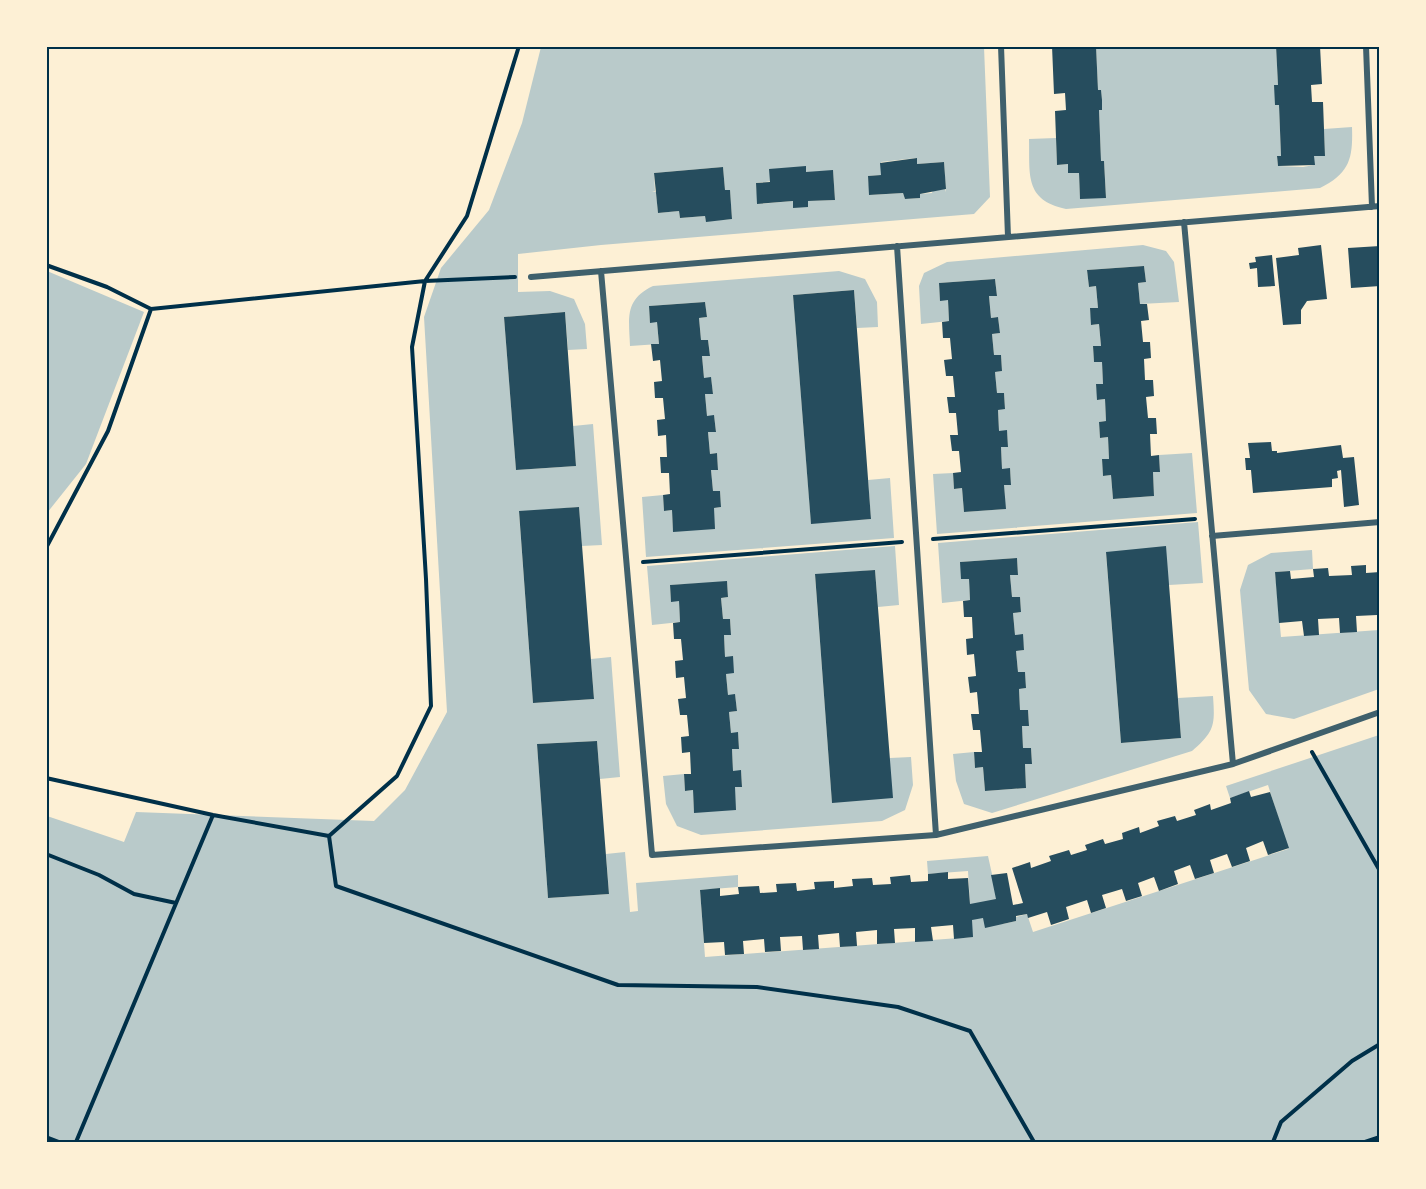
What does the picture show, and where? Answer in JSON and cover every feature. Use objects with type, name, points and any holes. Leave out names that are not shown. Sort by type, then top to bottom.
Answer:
[{"type":"street","points":[[1001,46],[1008,237]]},
{"type":"street","points":[[531,277],[1376,206],[1366,46]]},
{"type":"street","points":[[1184,222],[1233,764]]},
{"type":"street","points":[[897,246],[936,835]]},
{"type":"street","points":[[601,271],[652,855],[936,835],[1233,764],[1380,712]]},
{"type":"street","points":[[1212,536],[1380,522]]},
{"type":"path","points":[[329,836],[397,776],[431,706],[412,347],[425,281],[467,216],[519,46]]},
{"type":"path","points":[[46,265],[108,287],[151,309],[425,281],[531,277]]},
{"type":"path","points":[[46,548],[108,431],[151,309]]},
{"type":"path","points":[[1305,738],[1380,872]]},
{"type":"path","points":[[46,778],[213,815],[329,836]]},
{"type":"path","points":[[76,1143],[213,815]]},
{"type":"path","points":[[329,836],[336,886],[618,985],[758,987],[898,1007],[970,1031],[1034,1143]]},
{"type":"path","points":[[46,854],[99,875],[134,894],[176,903]]},
{"type":"path","points":[[1273,1143],[1281,1122],[1352,1062],[1380,1044]]},
{"type":"path","points":[[46,1137],[58,1143]]},
{"type":"path","points":[[1365,1143],[1380,1137]]},
{"type":"shaded area","points":[[1276,46],[1278,85],[1274,85],[1279,105],[1281,156],[1277,156],[1278,166],[1314,165],[1314,156],[1325,156],[1324,129],[1352,127],[1352,148],[1348,164],[1330,182],[1320,188],[1066,209],[1052,205],[1036,192],[1030,174],[1029,139],[1056,138],[1057,165],[1068,164],[1068,173],[1079,173],[1080,198],[1106,197],[1104,162],[1101,161],[1099,110],[1102,110],[1101,90],[1098,90],[1096,47]]},
{"type":"shaded area","points":[[541,47],[984,47],[990,197],[974,214],[518,254],[518,292],[550,291],[574,299],[585,324],[587,349],[568,350],[565,312],[504,317],[516,470],[576,466],[573,426],[593,424],[602,545],[582,546],[579,507],[519,512],[533,703],[594,699],[591,659],[611,657],[620,777],[600,779],[597,741],[537,744],[548,898],[609,894],[606,854],[625,852],[630,912],[638,911],[636,883],[738,875],[738,887],[700,890],[705,957],[972,937],[968,871],[928,874],[927,861],[988,856],[1003,924],[1016,921],[1016,917],[1027,914],[1033,932],[1288,849],[1268,785],[1230,798],[1226,786],[1379,735],[1379,1142],[47,1142],[47,816],[124,842],[136,812],[374,821],[405,790],[447,712],[424,317],[441,268],[489,210],[522,123]],"holes":[[[916,158],[917,164],[944,162],[946,192],[945,189],[933,190],[932,193],[920,194],[920,198],[905,199],[903,193],[870,195],[868,176],[881,175],[881,162]],[[723,167],[725,190],[730,191],[732,219],[706,221],[705,216],[680,218],[679,211],[658,213],[656,192],[652,191],[655,191],[654,173]],[[833,171],[835,200],[808,201],[793,208],[793,201],[758,204],[756,183]]]},
{"type":"shaded area","points":[[1143,245],[1166,251],[1174,262],[1179,302],[1140,304],[1138,283],[1146,282],[1144,266],[1087,270],[1089,287],[1096,286],[1098,308],[1090,308],[1092,325],[1099,324],[1101,346],[1093,346],[1094,362],[1102,362],[1103,384],[1096,384],[1098,400],[1105,399],[1106,421],[1099,422],[1100,438],[1108,437],[1109,459],[1102,460],[1103,476],[1111,475],[1113,499],[1154,496],[1153,472],[1160,471],[1159,455],[1192,453],[1197,513],[937,534],[933,474],[953,473],[954,489],[962,488],[964,512],[1005,509],[1004,485],[1011,484],[1010,469],[1002,469],[1001,447],[1008,446],[1007,431],[999,431],[998,410],[1005,408],[1004,393],[997,393],[995,372],[1002,371],[1001,355],[994,355],[992,334],[1000,333],[998,317],[991,318],[989,296],[997,296],[995,279],[939,283],[940,300],[948,300],[949,321],[921,324],[919,286],[924,273],[947,262]]},
{"type":"shaded area","points":[[47,271],[144,312],[86,464],[47,513]]},
{"type":"shaded area","points":[[839,271],[865,279],[877,302],[878,327],[857,328],[854,290],[793,295],[811,523],[871,519],[868,480],[890,478],[894,538],[646,557],[642,497],[663,495],[664,511],[672,510],[673,531],[714,508],[721,507],[720,491],[713,491],[711,470],[718,469],[717,453],[710,454],[708,432],[716,431],[714,416],[707,416],[705,394],[713,394],[711,378],[704,378],[702,356],[710,356],[708,340],[701,340],[699,318],[707,317],[705,302],[649,306],[650,322],[657,322],[659,344],[630,346],[630,311],[637,297],[653,286]]},
{"type":"shaded area","points":[[1198,522],[1203,583],[1169,585],[1106,553],[1121,743],[1181,738],[1178,698],[1213,696],[1212,727],[1205,738],[1192,751],[992,813],[964,804],[956,781],[953,754],[974,752],[975,768],[983,767],[985,791],[1026,788],[1025,764],[1032,763],[1031,748],[1023,748],[1022,726],[1029,726],[1028,710],[1020,710],[1019,689],[1026,688],[1025,672],[1018,672],[1016,651],[1024,650],[1022,635],[1015,635],[1013,613],[1021,612],[1020,597],[1012,597],[1010,575],[1018,574],[1017,558],[960,562],[969,579],[970,600],[942,603],[938,543]]},
{"type":"shaded area","points":[[895,546],[899,605],[878,607],[875,570],[815,575],[832,802],[890,758],[911,757],[913,785],[905,810],[882,821],[701,835],[677,826],[666,804],[663,776],[684,774],[685,791],[693,790],[694,812],[735,787],[742,786],[741,771],[733,771],[732,749],[739,748],[738,733],[731,733],[729,712],[737,711],[735,695],[728,695],[726,674],[733,657],[725,657],[724,635],[731,634],[730,619],[723,619],[721,598],[728,597],[727,582],[670,585],[671,601],[679,601],[680,622],[652,625],[647,566]]},
{"type":"shaded area","points":[[1312,550],[1313,569],[1275,572],[1281,637],[1379,630],[1379,689],[1294,719],[1266,714],[1249,690],[1240,590],[1248,565],[1271,553]]},
{"type":"building","points":[[1052,46],[1096,46],[1098,90],[1101,90],[1102,100],[1102,110],[1099,110],[1101,161],[1104,161],[1106,198],[1080,199],[1079,173],[1068,173],[1068,164],[1057,165],[1055,111],[1066,110],[1065,93],[1054,94]]},
{"type":"building","points":[[1276,46],[1320,46],[1322,84],[1311,85],[1312,102],[1323,102],[1325,156],[1314,156],[1315,165],[1278,166],[1277,156],[1281,156],[1279,105],[1275,105],[1274,85],[1278,85]]},
{"type":"building","points":[[917,158],[917,164],[944,162],[946,189],[920,194],[920,198],[905,199],[903,193],[869,195],[868,176],[881,175],[880,163]]},
{"type":"building","points":[[806,166],[806,172],[833,170],[835,200],[808,201],[808,207],[793,208],[793,201],[757,204],[756,183],[770,182],[769,169]]},
{"type":"building","points":[[723,167],[725,190],[730,190],[732,219],[706,222],[705,216],[680,218],[679,211],[658,213],[654,173]]},
{"type":"building","points":[[1321,245],[1327,299],[1307,301],[1301,310],[1301,324],[1283,325],[1276,258],[1299,255],[1298,248]]},
{"type":"building","points":[[1380,246],[1380,286],[1351,288],[1348,248]]},
{"type":"building","points":[[1272,255],[1275,286],[1258,287],[1257,268],[1250,269],[1249,263],[1256,262],[1255,257]]},
{"type":"building","points":[[1144,266],[1146,282],[1138,283],[1140,304],[1147,304],[1149,320],[1141,321],[1143,342],[1150,342],[1151,358],[1144,359],[1145,380],[1153,380],[1154,396],[1146,397],[1148,418],[1156,418],[1157,434],[1150,434],[1151,456],[1159,455],[1160,472],[1153,472],[1154,496],[1113,499],[1111,475],[1103,476],[1102,459],[1109,459],[1108,437],[1100,438],[1099,422],[1106,421],[1105,399],[1097,400],[1096,384],[1103,384],[1102,362],[1094,362],[1093,346],[1101,346],[1099,324],[1091,325],[1090,308],[1098,308],[1096,286],[1089,287],[1087,270]]},
{"type":"building","points":[[995,279],[997,296],[989,296],[991,318],[998,317],[1000,333],[992,334],[994,355],[1001,355],[1002,371],[995,372],[997,393],[1004,393],[1005,409],[998,410],[999,431],[1007,430],[1008,447],[1001,447],[1002,469],[1010,468],[1011,485],[1004,485],[1006,509],[964,512],[962,488],[954,489],[953,473],[961,472],[959,451],[952,451],[950,435],[958,435],[956,413],[949,413],[947,397],[955,397],[953,376],[946,376],[944,360],[952,359],[950,338],[943,338],[942,322],[949,321],[948,300],[940,301],[939,283]]},
{"type":"building","points":[[854,290],[871,519],[811,524],[793,295]]},
{"type":"building","points":[[705,302],[707,317],[699,318],[701,340],[708,340],[710,356],[702,356],[704,378],[711,377],[713,394],[705,394],[707,416],[714,415],[716,432],[708,432],[710,454],[717,453],[718,470],[711,470],[713,491],[720,491],[721,507],[714,508],[715,529],[673,532],[672,510],[664,511],[663,495],[670,494],[669,473],[661,473],[660,457],[667,457],[666,435],[658,436],[657,420],[665,419],[663,398],[655,398],[654,382],[662,381],[660,360],[653,361],[651,344],[659,344],[657,322],[650,323],[649,306]]},
{"type":"building","points":[[565,312],[576,466],[516,470],[504,317]]},
{"type":"building","points":[[1271,442],[1272,451],[1277,451],[1277,453],[1341,445],[1343,458],[1354,457],[1359,505],[1344,507],[1341,470],[1337,471],[1338,478],[1332,479],[1332,487],[1253,493],[1251,470],[1246,470],[1245,458],[1250,458],[1248,443]]},
{"type":"building","points":[[579,507],[594,699],[533,703],[519,511]]},
{"type":"building","points":[[1166,546],[1181,738],[1121,743],[1106,552]]},
{"type":"building","points":[[1017,558],[1018,575],[1010,575],[1012,597],[1020,597],[1021,612],[1013,613],[1015,635],[1023,634],[1024,650],[1016,651],[1018,672],[1025,672],[1026,688],[1019,689],[1020,710],[1028,710],[1029,726],[1022,726],[1023,748],[1031,748],[1032,764],[1025,764],[1026,788],[985,791],[983,767],[975,768],[974,752],[982,752],[980,730],[973,730],[971,714],[979,714],[977,692],[970,693],[968,677],[976,676],[974,654],[967,655],[966,639],[973,638],[972,617],[964,617],[963,601],[970,600],[969,579],[961,579],[960,562]]},
{"type":"building","points":[[1366,565],[1366,573],[1380,572],[1380,629],[1378,629],[1377,615],[1356,616],[1357,632],[1340,633],[1339,618],[1318,619],[1319,635],[1304,636],[1302,621],[1279,623],[1275,572],[1290,571],[1291,579],[1314,577],[1313,569],[1328,568],[1329,576],[1352,575],[1351,566]]},
{"type":"building","points":[[875,570],[893,798],[832,803],[815,574]]},
{"type":"building","points":[[727,581],[728,597],[721,598],[723,619],[730,619],[731,635],[724,635],[725,657],[733,656],[734,673],[726,674],[728,695],[735,694],[737,711],[729,712],[731,733],[738,732],[739,749],[732,749],[733,771],[741,770],[742,787],[735,787],[736,810],[694,813],[693,790],[685,791],[684,774],[691,774],[690,752],[682,753],[681,737],[689,736],[687,715],[680,715],[678,699],[686,698],[684,677],[676,678],[675,661],[683,660],[681,639],[674,639],[673,623],[680,622],[679,601],[671,602],[670,585]]},
{"type":"building","points":[[597,741],[609,894],[548,898],[537,744]]},
{"type":"building","points":[[1249,791],[1251,797],[1270,792],[1289,848],[1268,855],[1263,841],[1246,848],[1250,861],[1232,867],[1227,854],[1210,860],[1214,873],[1195,879],[1190,865],[1174,871],[1178,884],[1159,891],[1154,877],[1138,883],[1142,896],[1126,901],[1122,889],[1102,895],[1106,908],[1091,913],[1087,900],[1066,907],[1069,919],[1051,925],[1047,912],[1028,918],[1027,914],[1016,916],[1016,921],[985,928],[983,918],[972,920],[973,937],[954,939],[953,925],[931,927],[933,941],[915,942],[915,928],[894,929],[895,943],[877,944],[877,930],[856,932],[857,946],[840,947],[839,933],[818,935],[819,949],[803,950],[802,936],[780,937],[781,951],[765,952],[764,939],[743,941],[744,954],[725,955],[724,942],[704,943],[700,890],[720,888],[720,896],[739,894],[738,887],[759,886],[760,893],[777,892],[776,884],[796,883],[797,891],[815,889],[814,882],[834,881],[834,888],[853,886],[852,879],[872,878],[873,885],[891,884],[890,877],[910,875],[911,882],[928,881],[928,874],[948,872],[948,879],[968,878],[970,904],[996,899],[991,875],[1007,873],[1013,905],[1023,903],[1012,868],[1030,862],[1031,868],[1051,861],[1049,856],[1069,850],[1071,855],[1087,850],[1085,845],[1103,839],[1105,844],[1123,839],[1122,833],[1139,827],[1140,833],[1159,826],[1157,821],[1175,816],[1177,821],[1196,815],[1194,810],[1210,804],[1211,810],[1231,803],[1230,798]]}]
